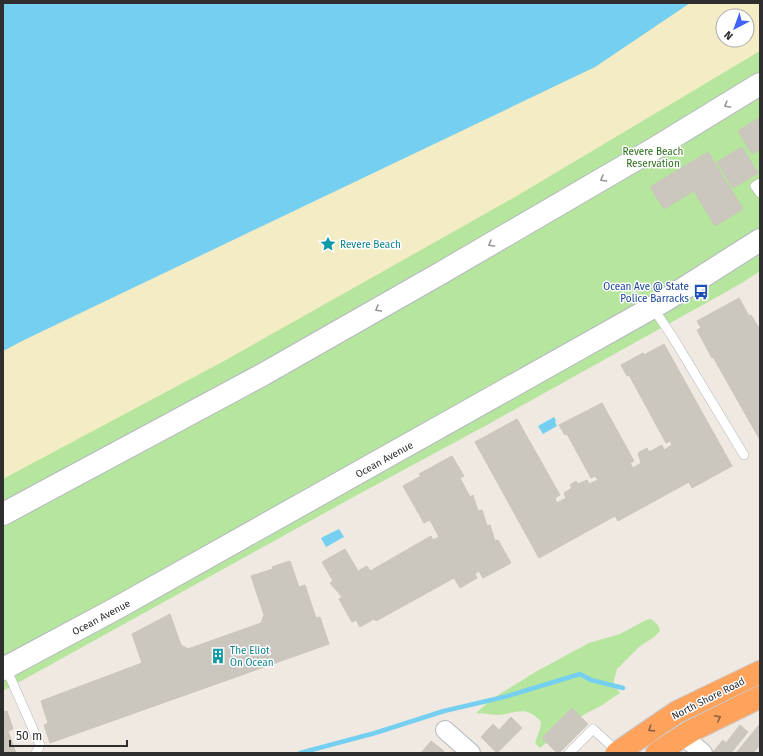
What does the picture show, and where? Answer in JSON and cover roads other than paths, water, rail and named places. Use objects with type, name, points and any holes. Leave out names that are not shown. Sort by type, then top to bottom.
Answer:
[{"type":"highway","name":"North Shore Road","points":[[617,753],[676,712],[760,672]]},
{"type":"highway","points":[[657,753],[684,736],[760,697]]},
{"type":"main road","points":[[3,514],[289,360],[482,250],[652,150],[760,84]]},
{"type":"main road","name":"Ocean Avenue","points":[[4,668],[117,608],[653,308],[760,240]]},
{"type":"street","points":[[445,730],[471,753]]},
{"type":"street","points":[[684,736],[703,753]]},
{"type":"lane","points":[[760,183],[755,186],[760,193]]},
{"type":"lane","points":[[653,308],[672,336],[744,455]]},
{"type":"lane","points":[[4,668],[40,745],[36,753]]},
{"type":"lane","points":[[570,753],[593,729],[617,753]]},
{"type":"water","points":[[3,3],[690,3],[595,67],[3,351]]},
{"type":"water","points":[[554,417],[557,426],[543,434],[538,426]]},
{"type":"water","points":[[339,529],[344,537],[326,547],[321,538]]},
{"type":"waterway","points":[[300,753],[375,733],[444,711],[504,697],[580,674],[591,680],[623,688]]},
{"type":"place","name":"Revere Beach","points":[[328,244]]},
{"type":"place","name":"Ocean Ave @ State Police Barracks","points":[[701,292]]},
{"type":"place","name":"The Eliot On Ocean","points":[[218,656]]},
{"type":"park label","name":"Revere Beach Reservation","points":[[653,156]]}]
